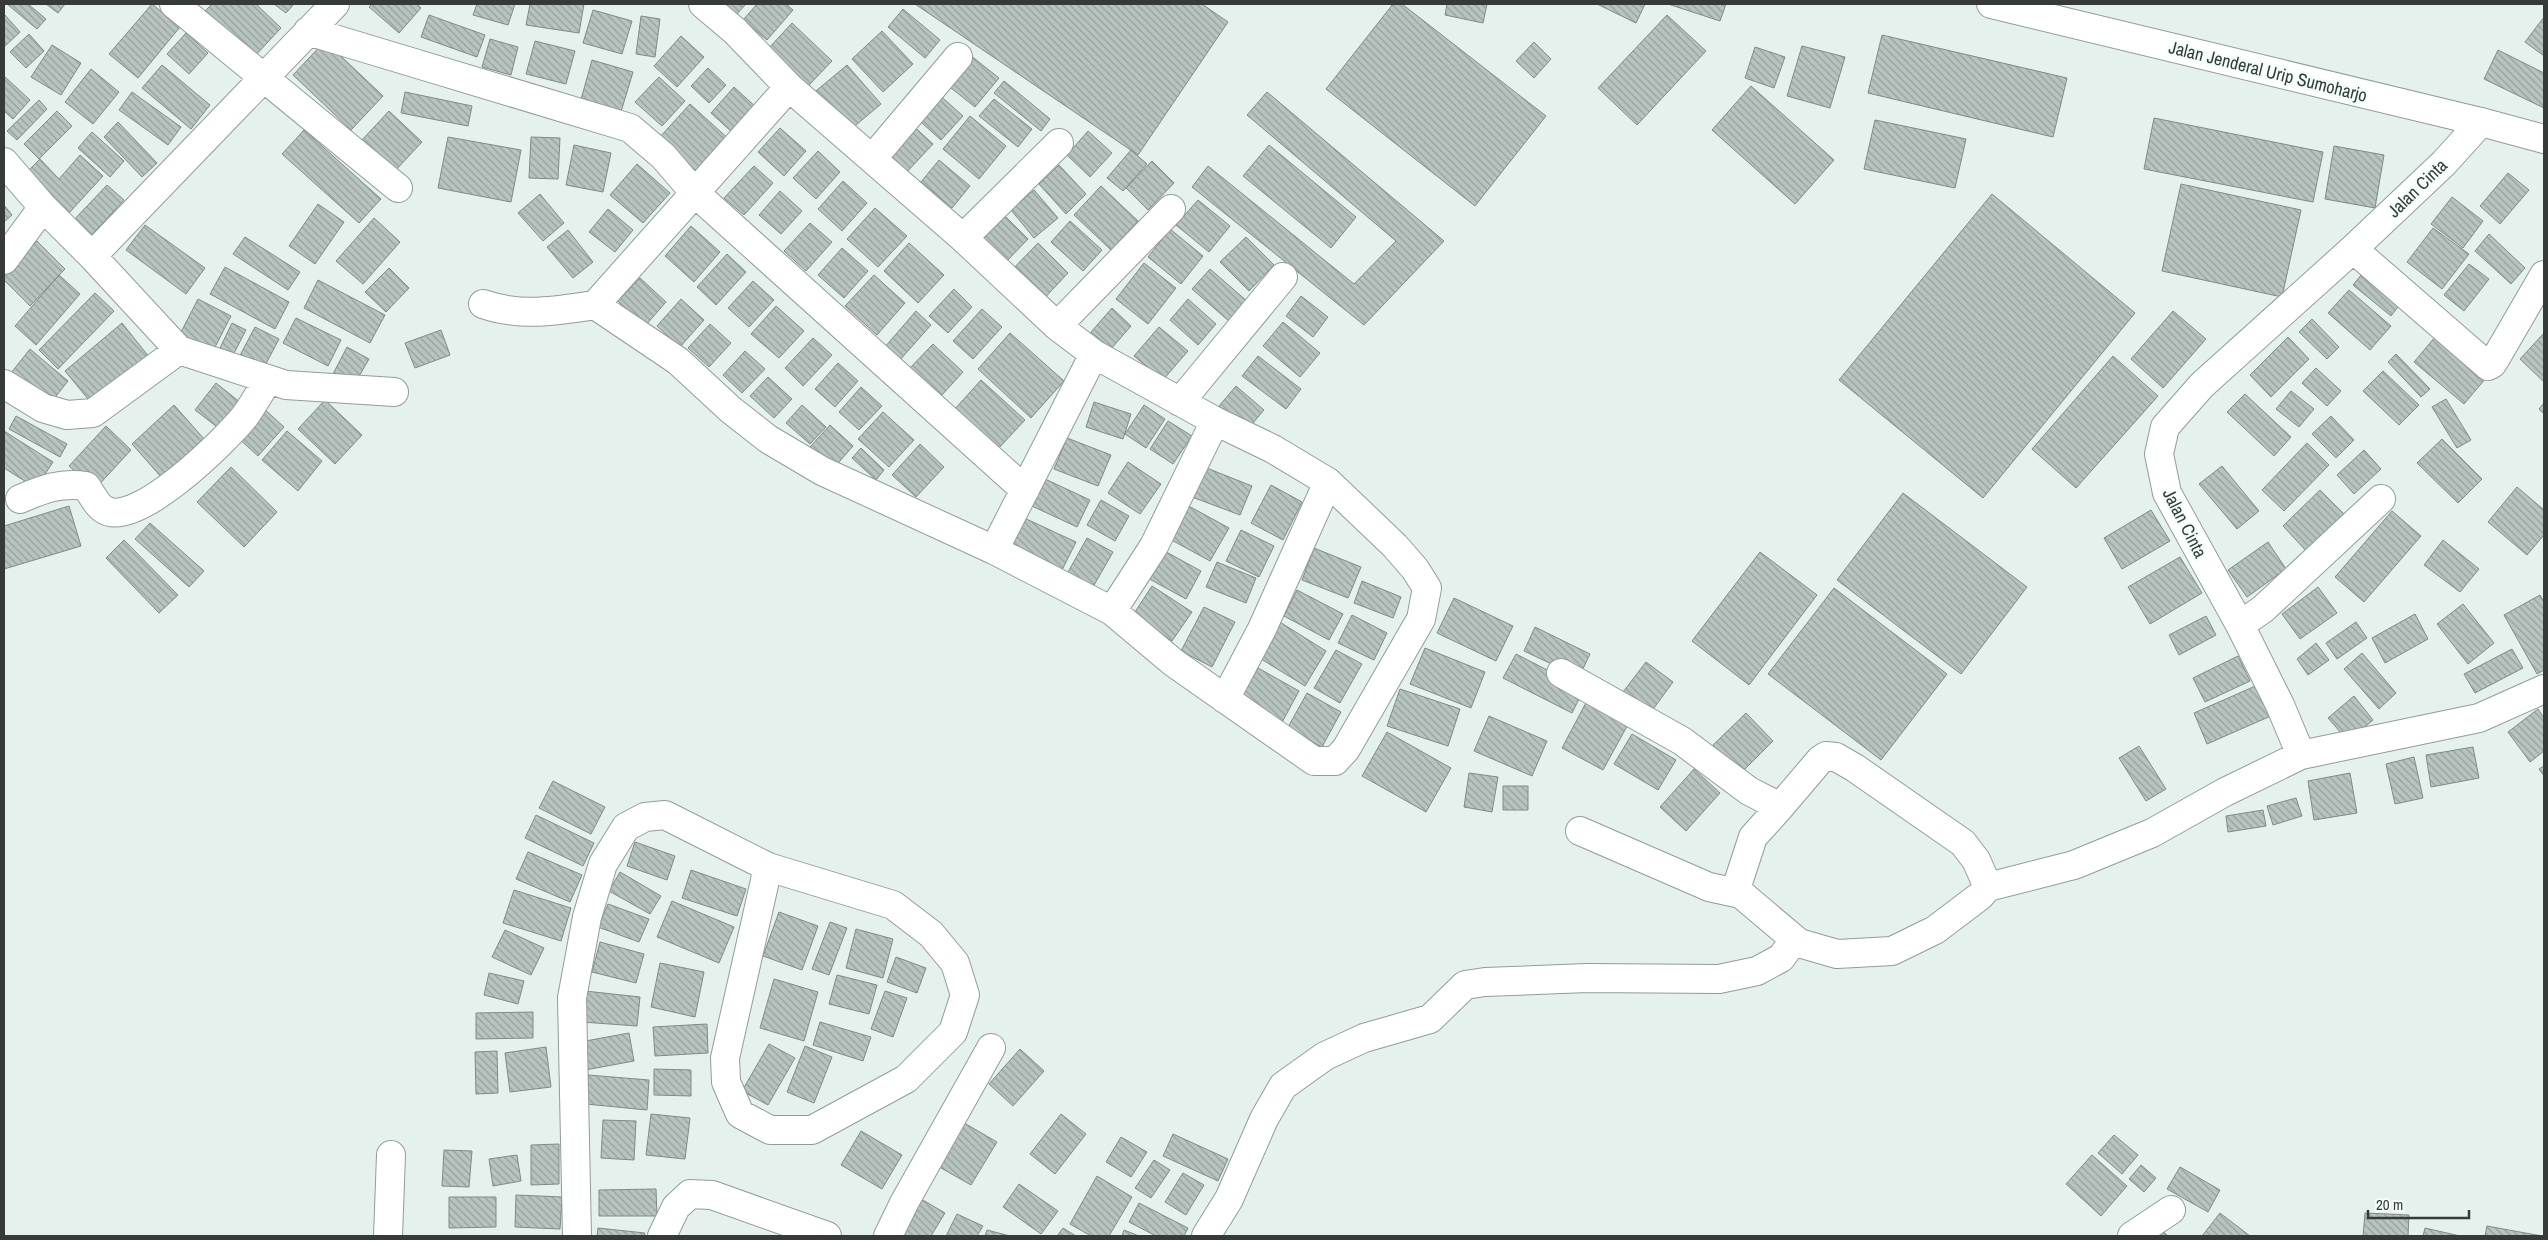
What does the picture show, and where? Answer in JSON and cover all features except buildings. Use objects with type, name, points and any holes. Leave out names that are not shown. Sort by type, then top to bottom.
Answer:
[{"type":"main road","points":[[174,4],[398,188]]},
{"type":"main road","points":[[92,256],[335,4]]},
{"type":"main road","points":[[595,305],[678,361],[731,410],[768,440],[822,471],[994,550],[1112,611],[1174,663],[1314,761],[1334,761],[1346,749],[1421,619],[1427,588],[1415,569],[1395,546],[1328,482],[1273,449],[1215,421],[1094,354],[1057,326],[963,238],[789,87],[734,31],[703,4]]},
{"type":"main road","name":"Jalan Jenderal Urip Sumoharjo","points":[[1991,4],[2481,122],[2544,139]]},
{"type":"main road","points":[[308,31],[630,128],[663,156],[694,192],[1025,490]]},
{"type":"main road","points":[[872,159],[958,56]]},
{"type":"main road","points":[[483,304],[504,311],[531,312],[556,311],[595,305],[789,87]]},
{"type":"main road","name":"Jalan Cinta","points":[[2301,755],[2280,705],[2240,625],[2167,493],[2159,454],[2165,427],[2202,385],[2353,249],[2444,163],[2481,122]]},
{"type":"main road","points":[[963,238],[1059,143]]},
{"type":"main road","points":[[4,162],[179,350],[286,385],[394,392]]},
{"type":"main road","points":[[4,260],[44,207]]},
{"type":"main road","points":[[1057,326],[1171,209]]},
{"type":"main road","points":[[2353,249],[2488,366],[2493,363],[2544,275]]},
{"type":"main road","points":[[1180,402],[1283,278]]},
{"type":"main road","points":[[4,384],[43,408],[67,415],[93,413],[179,350]]},
{"type":"main road","points":[[994,550],[1094,354]]},
{"type":"main road","points":[[20,499],[50,487],[68,484],[86,486],[104,510],[118,514],[141,505],[203,461],[245,416],[268,380]]},
{"type":"main road","points":[[1112,611],[1154,546],[1215,421]]},
{"type":"main road","points":[[1225,699],[1262,629],[1328,482]]},
{"type":"main road","points":[[2240,625],[2264,609],[2381,499]]},
{"type":"main road","points":[[1561,673],[1682,741],[1749,791],[1780,807]]},
{"type":"main road","points":[[1580,832],[1710,887],[1735,892],[1799,943],[1837,954],[1892,951],[1935,930],[1980,896],[1988,887],[2074,865],[2152,833],[2225,792],[2301,755],[2479,718],[2544,689]]},
{"type":"main road","points":[[1735,892],[1753,837],[1820,760],[1826,756],[1836,757],[1855,768],[1963,843],[1976,860],[1988,887]]},
{"type":"main road","points":[[577,1236],[572,998],[587,917],[603,864],[626,827],[645,817],[665,814],[768,866],[893,905],[932,934],[955,963],[965,994],[953,1032],[906,1080],[812,1130],[770,1130],[740,1114],[726,1082],[725,1058],[768,866]]},
{"type":"main road","points":[[1206,1236],[1229,1200],[1264,1119],[1283,1086],[1325,1056],[1364,1038],[1430,1019],[1465,985],[1485,982],[1587,978],[1719,979],[1757,971],[1781,958],[1789,947],[1799,943]]},
{"type":"main road","points":[[888,1236],[904,1203],[991,1048]]},
{"type":"main road","points":[[388,1236],[391,1155]]},
{"type":"main road","points":[[662,1236],[676,1207],[690,1194],[712,1195],[827,1236]]},
{"type":"main road","points":[[2132,1236],[2171,1210]]}]
